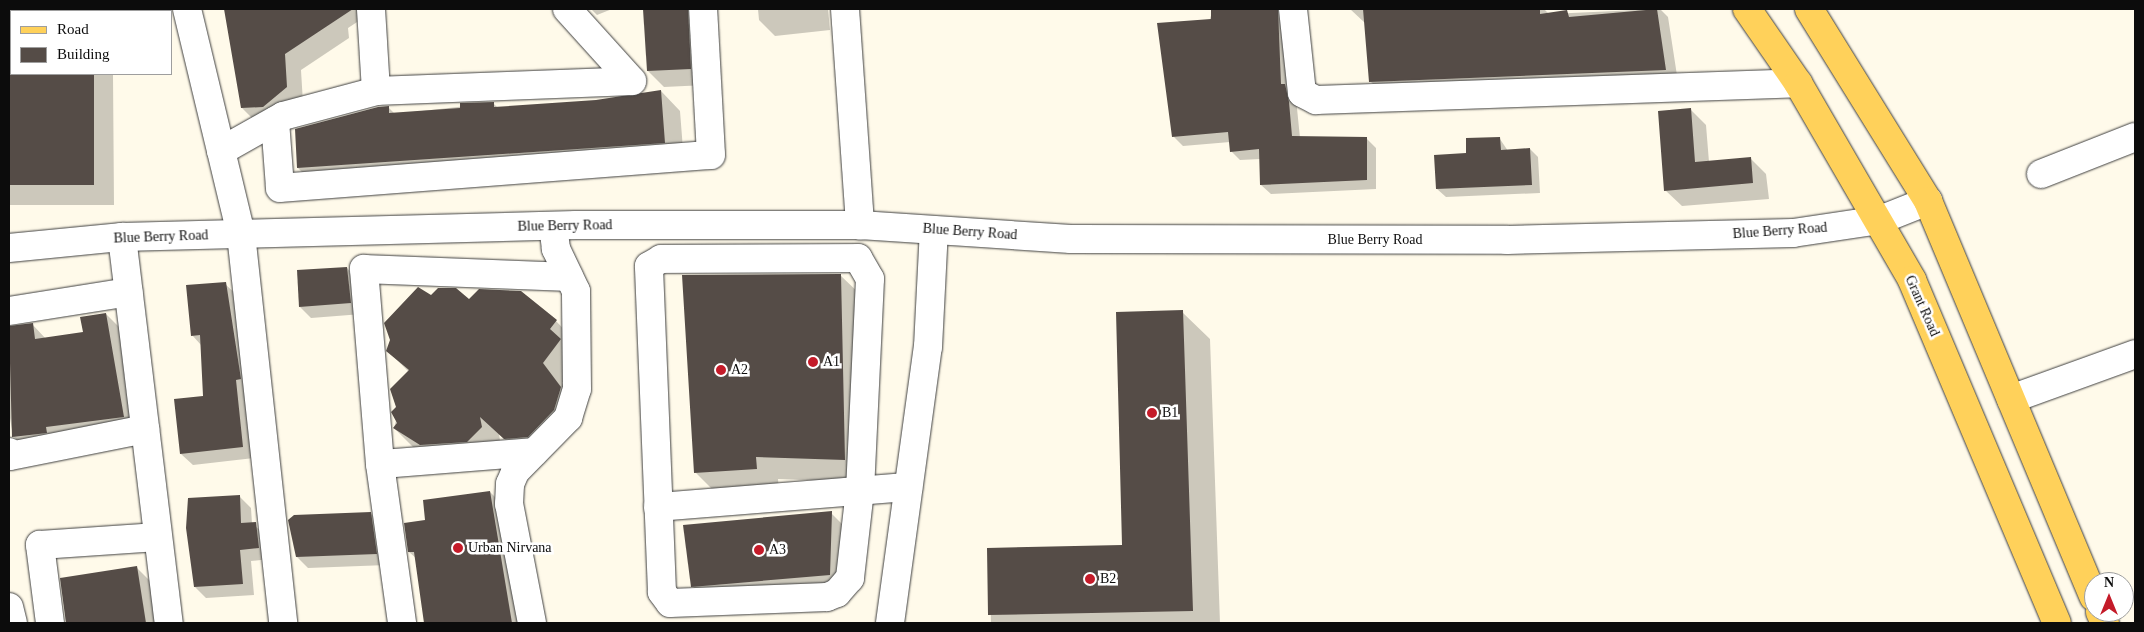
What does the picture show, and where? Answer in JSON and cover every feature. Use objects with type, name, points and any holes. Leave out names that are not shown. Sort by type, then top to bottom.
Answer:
[{"type":"main road","name":"Grant Road","points":[[1747,9],[1798,83],[1880,220],[1912,280],[2058,623]]},
{"type":"main road","points":[[1809,9],[1928,202],[2084,572]]},
{"type":"street","points":[[187,9],[241,234],[284,623]]},
{"type":"street","points":[[372,9],[376,91]]},
{"type":"street","points":[[221,151],[275,121],[376,91],[632,81],[567,9]]},
{"type":"street","points":[[275,121],[280,188],[711,155],[703,9]]},
{"type":"street","points":[[845,9],[860,225]]},
{"type":"street","points":[[1293,9],[1302,93],[1316,100],[1798,83]]},
{"type":"street","points":[[2041,174],[2135,138]]},
{"type":"street","name":"Blue Berry Road","points":[[9,248],[122,237],[564,225],[860,225],[1071,239],[1507,240],[1793,232],[1880,220],[1928,202]]},
{"type":"street","points":[[532,623],[509,504],[515,472],[574,406],[576,291],[556,249],[564,225]]},
{"type":"street","points":[[890,623],[928,347],[934,230]]},
{"type":"street","points":[[122,237],[169,623]]},
{"type":"street","points":[[858,258],[864,262],[870,279],[860,490],[850,578],[837,593],[827,596],[670,603],[662,592],[647,272],[661,259],[858,258]]},
{"type":"street","points":[[402,623],[380,464],[364,270],[569,277]]},
{"type":"street","points":[[9,311],[128,292]]},
{"type":"street","points":[[2011,398],[2135,354]]},
{"type":"street","points":[[9,452],[10,456],[145,428]]},
{"type":"street","points":[[380,464],[534,452]]},
{"type":"street","points":[[658,507],[908,487]]},
{"type":"street","points":[[50,623],[40,545],[158,537]]},
{"type":"street","points":[[9,609],[13,623]]},
{"type":"building","points":[[224,9],[353,9],[285,54],[287,87],[263,107],[241,108]]},
{"type":"building","points":[[643,9],[688,9],[691,69],[647,71]]},
{"type":"building","points":[[1211,9],[1278,9],[1281,84],[1285,84],[1289,102],[1292,136],[1367,137],[1367,180],[1260,185],[1259,149],[1230,152],[1228,132],[1172,137],[1157,23],[1211,19]]},
{"type":"building","points":[[1363,9],[1540,9],[1540,14],[1567,10],[1569,17],[1657,9],[1666,70],[1369,82]]},
{"type":"building","points":[[9,74],[94,75],[94,185],[9,185]]},
{"type":"building","points":[[661,90],[665,143],[297,168],[295,129],[378,107],[389,106],[389,113],[460,108],[460,103],[494,102],[494,107],[596,100]]},
{"type":"building","points":[[1691,108],[1695,162],[1751,157],[1753,183],[1664,191],[1658,111]]},
{"type":"building","points":[[1500,137],[1501,150],[1530,148],[1532,185],[1436,189],[1434,155],[1466,153],[1466,138]]},
{"type":"building","points":[[347,267],[351,303],[299,307],[297,270]]},
{"type":"building","points":[[841,274],[845,460],[756,457],[757,469],[694,473],[682,275]]},
{"type":"building","points":[[226,282],[241,379],[236,380],[243,447],[180,454],[174,399],[203,396],[200,335],[191,336],[186,285]]},
{"type":"building","points":[[418,287],[431,295],[438,288],[456,288],[469,299],[479,289],[521,291],[557,320],[550,329],[561,339],[543,363],[561,387],[554,410],[528,437],[504,439],[480,417],[482,427],[467,442],[420,445],[393,428],[397,423],[391,412],[396,407],[390,389],[409,370],[386,351],[390,340],[384,323]]},
{"type":"building","points":[[1183,310],[1193,611],[988,615],[987,548],[1122,545],[1116,312]]},
{"type":"building","points":[[106,313],[124,417],[46,427],[47,433],[12,437],[9,326],[33,323],[35,339],[83,332],[80,317]]},
{"type":"building","name":"Urban Nirvana","points":[[490,491],[512,623],[424,623],[414,552],[408,552],[404,523],[425,520],[423,500]]},
{"type":"building","points":[[240,495],[241,523],[256,522],[259,548],[240,550],[243,584],[194,587],[186,528],[188,498]]},
{"type":"building","name":"A3","points":[[832,511],[830,575],[691,587],[683,525]]},
{"type":"building","points":[[371,512],[377,554],[296,557],[288,520],[294,515]]},
{"type":"building","points":[[137,566],[146,623],[66,623],[60,578]]},
{"type":"place","name":"A1","points":[[813,362]]},
{"type":"place","name":"A2","points":[[721,370]]},
{"type":"place","name":"B1","points":[[1152,413]]},
{"type":"place","name":"Urban Nirvana","points":[[458,548]]},
{"type":"place","name":"A3","points":[[759,550]]},
{"type":"place","name":"B2","points":[[1090,579]]}]
